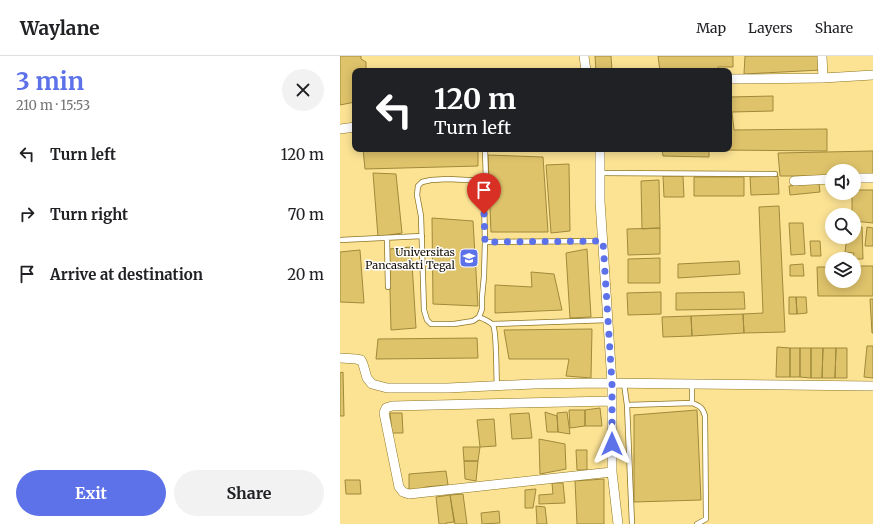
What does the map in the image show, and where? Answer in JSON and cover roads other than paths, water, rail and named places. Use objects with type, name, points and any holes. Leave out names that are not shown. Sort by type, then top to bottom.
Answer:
[{"type":"street","points":[[584,56],[586,68]]},
{"type":"street","points":[[822,56],[823,78]]},
{"type":"street","points":[[732,80],[823,78],[873,75]]},
{"type":"street","points":[[340,129],[352,127]]},
{"type":"street","points":[[600,152],[600,201],[612,383],[612,472],[618,524]]},
{"type":"street","points":[[861,178],[873,178]]},
{"type":"street","points":[[794,181],[825,179]]},
{"type":"street","points":[[340,358],[356,358],[361,360],[367,378],[372,384],[387,388],[448,388],[612,383],[873,386]]},
{"type":"street","points":[[612,401],[392,406],[386,408],[384,413],[399,487],[403,492],[409,494],[612,472]]},
{"type":"lane","points":[[485,152],[486,181],[484,200],[485,242],[482,310],[479,317],[473,321],[454,324],[431,324],[427,320],[424,310],[422,236],[421,216],[417,195],[418,186],[422,182],[431,180],[448,179],[486,181]]},
{"type":"lane","points":[[600,172],[775,174]]},
{"type":"lane","points":[[340,240],[422,236]]},
{"type":"lane","points":[[387,238],[388,288]]},
{"type":"lane","points":[[485,242],[603,241]]},
{"type":"lane","points":[[479,317],[488,321],[494,326],[497,386]]},
{"type":"lane","points":[[492,324],[608,320]]},
{"type":"lane","points":[[624,383],[627,405],[632,524]]},
{"type":"lane","points":[[692,384],[692,403]]},
{"type":"lane","points":[[627,405],[692,403],[701,406],[704,411],[706,519],[697,524]]},
{"type":"place","name":"Universitas Pancasakti Tegal","points":[[469,258]]}]
